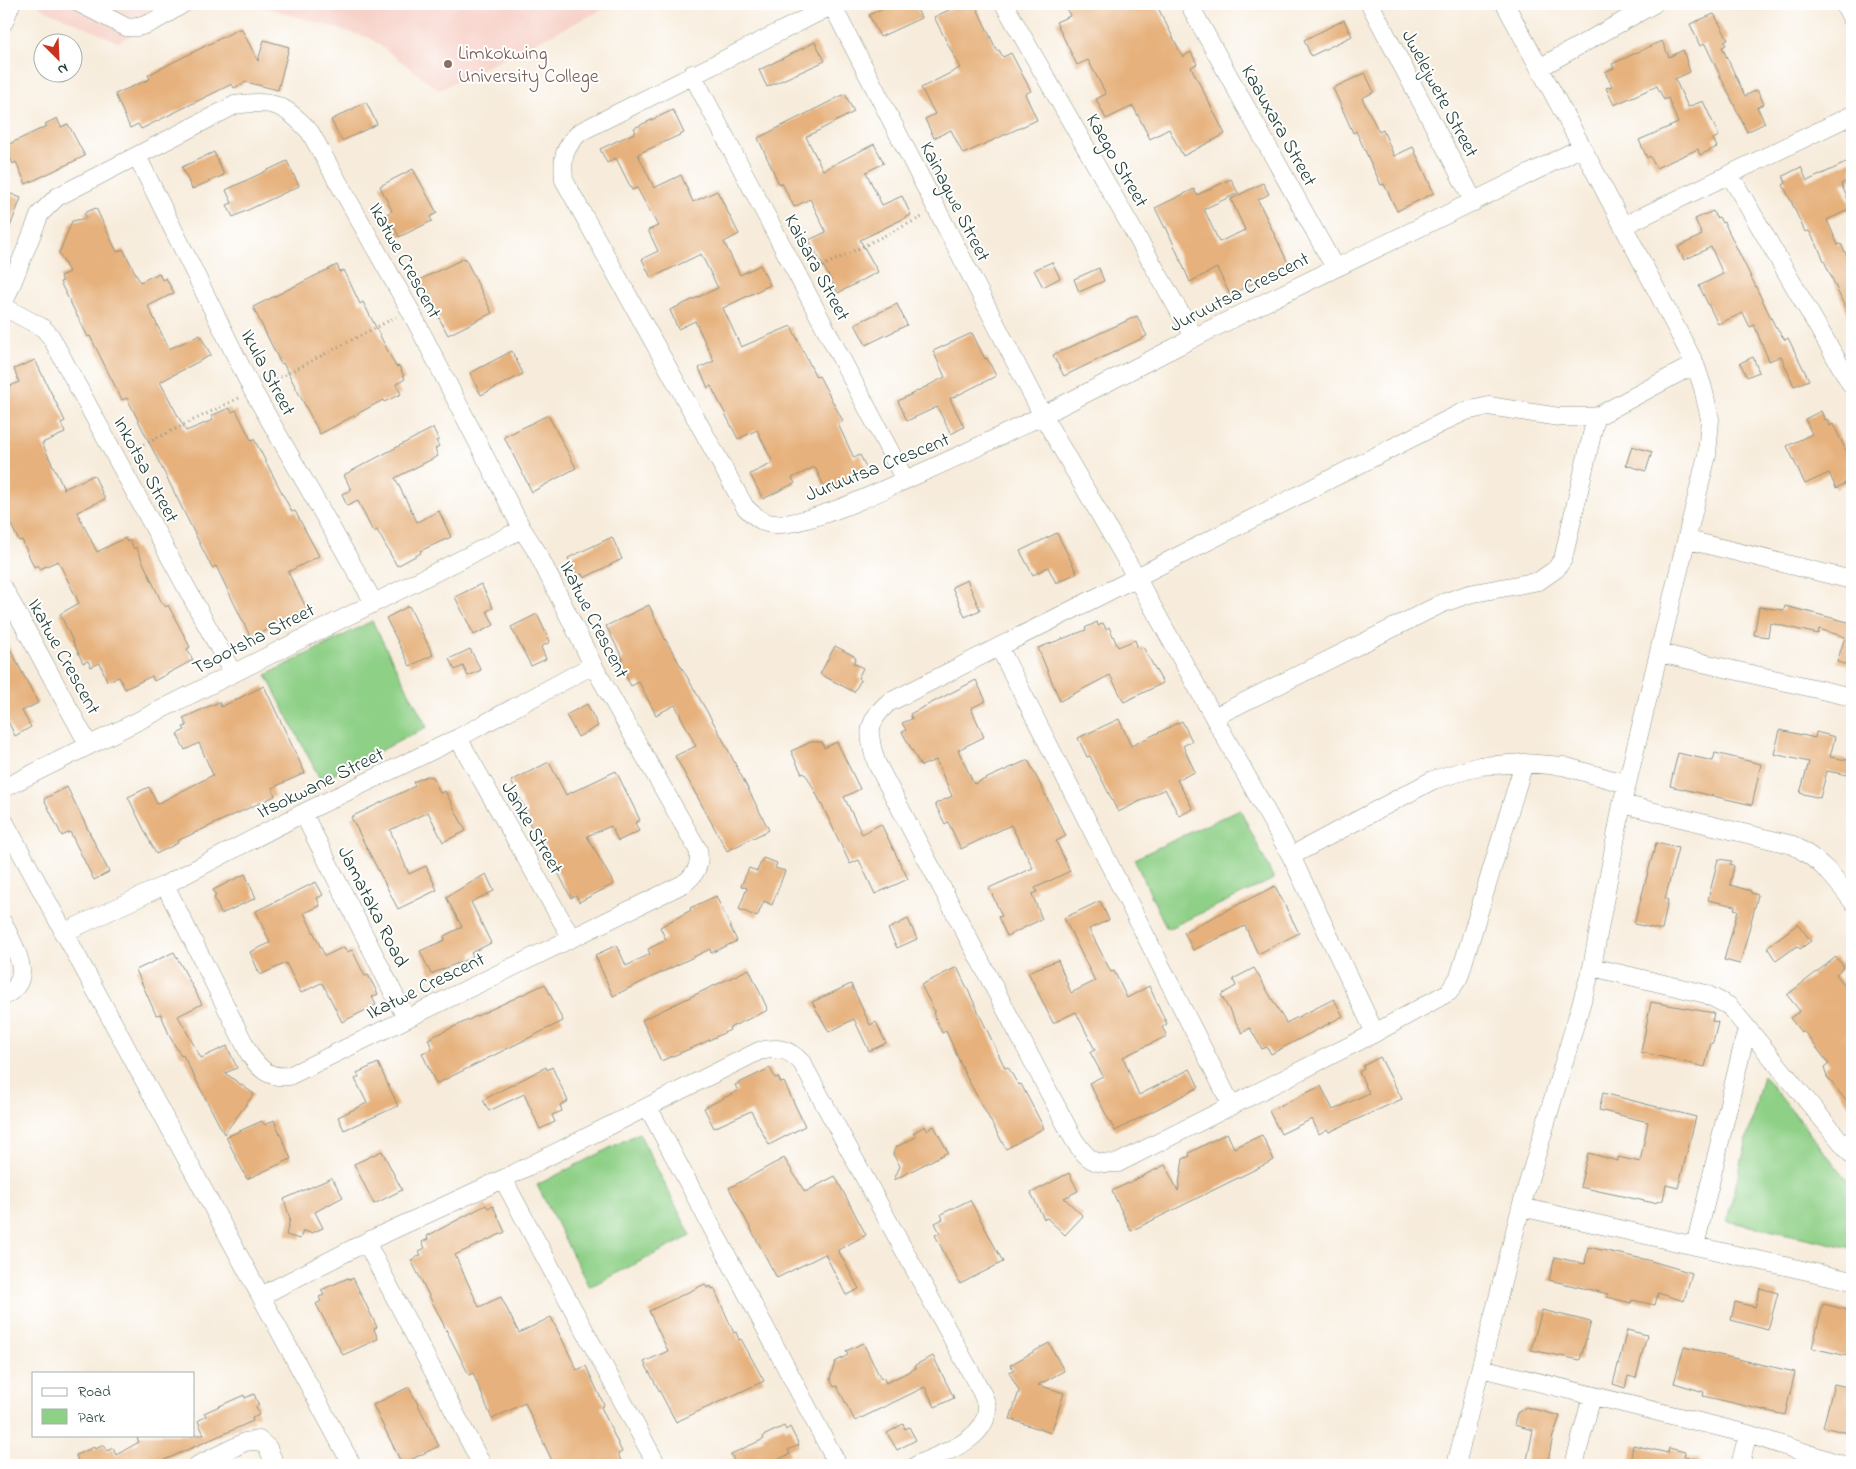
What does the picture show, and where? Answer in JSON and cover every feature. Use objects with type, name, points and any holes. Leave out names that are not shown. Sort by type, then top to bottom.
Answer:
[{"type":"street","points":[[4,22],[11,4]]},
{"type":"street","points":[[81,4],[126,27],[134,29],[150,23],[183,4]]},
{"type":"street","name":"Juruutsa Crescent","points":[[834,4],[580,132],[565,150],[564,180],[745,507],[759,520],[773,524],[791,523],[838,509],[1043,416],[1334,266],[1474,202],[1582,146]]},
{"type":"street","name":"Kainagwe Street","points":[[834,4],[1043,416],[1136,577],[1291,856],[1375,1033]]},
{"type":"street","name":"Kaego Street","points":[[1004,4],[1194,337]]},
{"type":"street","name":"Kaauxara Street","points":[[1189,4],[1334,266]]},
{"type":"street","name":"Jwelejwete Street","points":[[1370,4],[1474,202]]},
{"type":"street","points":[[1456,1465],[1521,1207],[1592,967],[1622,804],[1688,540],[1707,454],[1710,419],[1704,388],[1694,364],[1582,146],[1505,4]]},
{"type":"street","points":[[1844,4],[1852,19]]},
{"type":"street","points":[[1539,68],[1644,6]]},
{"type":"street","name":"Kaisara Street","points":[[692,74],[905,480]]},
{"type":"street","name":"Ikatwe Crescent","points":[[4,305],[40,214],[57,197],[235,105],[256,102],[277,104],[294,114],[310,132],[410,310],[522,529],[537,552],[593,665],[698,850],[700,859],[695,874],[683,884],[571,937],[290,1076],[276,1078],[258,1067],[250,1055],[165,885]]},
{"type":"street","points":[[1623,226],[1852,115]]},
{"type":"street","name":"Ikula Street","points":[[137,156],[253,391],[373,601]]},
{"type":"street","points":[[1730,175],[1852,386]]},
{"type":"street","name":"Inkotsa Street","points":[[4,305],[42,328],[50,337],[232,672]]},
{"type":"street","points":[[1524,762],[1455,984],[1442,996],[1375,1033],[1118,1163],[1103,1164],[1091,1161],[1074,1140],[877,764],[869,742],[870,731],[880,710],[888,703],[1466,411],[1501,407],[1559,417],[1596,417],[1694,364]]},
{"type":"street","points":[[1214,717],[1444,603],[1469,594],[1539,582],[1548,576],[1563,559],[1596,417]]},
{"type":"street","name":"Tsootsha Street","points":[[4,788],[373,601],[522,529]]},
{"type":"street","points":[[1688,540],[1852,580]]},
{"type":"street","name":"Ikatwe Crescent","points":[[4,589],[88,744]]},
{"type":"street","points":[[999,646],[1232,1106]]},
{"type":"street","points":[[1659,653],[1852,697]]},
{"type":"street","name":"Itsokwane Street","points":[[63,933],[165,885],[303,813],[458,738],[593,665]]},
{"type":"street","name":"Janke Street","points":[[458,738],[571,937]]},
{"type":"street","points":[[1291,856],[1433,780],[1480,766],[1524,762],[1564,766],[1627,784]]},
{"type":"street","points":[[1622,804],[1793,845],[1813,856],[1830,871],[1852,901]]},
{"type":"street","name":"Jamataka Road","points":[[303,813],[406,1018]]},
{"type":"street","points":[[4,821],[352,1465]]},
{"type":"street","points":[[4,924],[18,958],[22,976],[20,984],[14,991],[4,996]]},
{"type":"street","points":[[1592,967],[1718,998],[1729,1006],[1852,1155]]},
{"type":"street","points":[[1695,1246],[1747,1028]]},
{"type":"street","points":[[261,1296],[366,1242],[503,1179],[759,1051],[783,1048],[794,1053],[802,1063],[982,1393],[987,1407],[983,1424],[974,1436],[917,1465]]},
{"type":"street","points":[[648,1107],[838,1465]]},
{"type":"street","points":[[503,1179],[657,1465]]},
{"type":"street","points":[[1521,1207],[1852,1281]]},
{"type":"street","points":[[366,1242],[482,1465]]},
{"type":"street","points":[[1481,1368],[1748,1434],[1843,1465]]},
{"type":"street","points":[[1574,1465],[1592,1396]]},
{"type":"street","points":[[1740,1465],[1748,1434]]},
{"type":"street","points":[[198,1465],[245,1442],[259,1440],[268,1448],[273,1460],[272,1465]]},
{"type":"path","points":[[799,278],[937,209]]},
{"type":"shaded area","points":[[41,4],[192,4],[118,42],[39,7]]},
{"type":"shaded area","name":"Limkokwing University College","points":[[253,4],[614,4],[439,90],[370,38]]},
{"type":"green space","points":[[372,621],[427,727],[321,781],[266,675]]},
{"type":"green space","points":[[1240,809],[1274,879],[1167,929],[1134,859]]},
{"type":"green space","points":[[1763,1075],[1852,1186],[1852,1248],[1727,1221]]},
{"type":"green space","points":[[639,1133],[691,1236],[589,1287],[537,1185]]},
{"type":"building","points":[[892,4],[915,4],[921,18],[880,37],[869,15]]},
{"type":"building","points":[[962,4],[975,4],[997,51],[999,50],[1003,57],[1011,53],[1031,91],[1025,94],[1037,120],[963,154],[951,130],[934,138],[925,119],[935,114],[921,88],[960,68],[934,17]]},
{"type":"building","points":[[1065,4],[1156,4],[1183,57],[1191,52],[1197,64],[1191,67],[1225,134],[1183,156],[1169,129],[1150,139],[1133,106],[1106,119],[1096,99],[1106,94],[1088,60],[1077,65],[1056,22],[1070,16]]},
{"type":"building","points":[[1714,14],[1728,39],[1724,41],[1726,45],[1722,47],[1745,96],[1757,90],[1764,104],[1757,107],[1765,123],[1747,132],[1705,44],[1700,46],[1690,24]]},
{"type":"building","points":[[1344,20],[1352,36],[1311,56],[1304,40]]},
{"type":"building","points":[[241,28],[258,61],[264,40],[289,47],[278,90],[246,82],[234,88],[232,84],[141,129],[138,124],[130,128],[115,94],[150,79],[148,75]]},
{"type":"building","points":[[1662,41],[1669,57],[1683,50],[1690,72],[1675,79],[1688,107],[1703,101],[1719,136],[1713,139],[1717,147],[1700,155],[1698,149],[1656,168],[1650,156],[1647,158],[1639,140],[1678,123],[1668,98],[1664,100],[1657,86],[1614,105],[1606,88],[1612,86],[1605,72],[1614,68],[1612,64]]},
{"type":"building","points":[[815,42],[825,61],[767,87],[759,70]]},
{"type":"building","points":[[1365,73],[1374,92],[1362,98],[1379,132],[1383,130],[1394,156],[1413,147],[1434,193],[1397,211],[1384,184],[1381,185],[1356,131],[1353,133],[1333,88]]},
{"type":"building","points":[[845,94],[854,112],[806,137],[823,170],[874,144],[884,163],[866,172],[882,205],[902,196],[911,215],[860,240],[878,272],[838,293],[809,240],[826,232],[810,199],[794,207],[782,183],[779,184],[758,138]]},
{"type":"building","points":[[366,102],[377,124],[342,141],[331,120]]},
{"type":"building","points":[[673,110],[684,133],[638,154],[654,188],[681,175],[693,202],[717,191],[739,234],[724,242],[740,275],[760,265],[770,285],[723,308],[741,347],[791,326],[816,377],[819,376],[843,421],[838,424],[854,458],[860,455],[869,473],[827,493],[815,467],[792,478],[795,483],[763,499],[750,474],[773,463],[757,430],[738,439],[711,386],[708,388],[699,368],[714,361],[695,321],[678,329],[670,310],[718,288],[701,254],[651,278],[642,259],[658,251],[648,230],[658,226],[637,188],[632,190],[616,158],[607,163],[600,149],[636,132],[634,128]]},
{"type":"building","points":[[57,118],[61,127],[68,124],[85,156],[26,184],[16,162],[13,164],[5,146],[47,126],[45,124]]},
{"type":"building","points":[[214,152],[224,175],[192,189],[182,167]]},
{"type":"building","points":[[1852,160],[1852,179],[1841,184],[1852,208],[1827,220],[1838,245],[1841,244],[1852,266],[1852,323],[1817,245],[1809,231],[1805,232],[1783,185],[1786,183],[1783,176],[1801,167],[1807,181]]},
{"type":"building","points":[[287,161],[299,186],[233,217],[227,205],[232,203],[226,190]]},
{"type":"building","points":[[413,169],[437,213],[430,217],[432,221],[399,237],[394,226],[389,229],[383,216],[392,211],[380,186]]},
{"type":"building","points":[[1231,179],[1238,193],[1204,209],[1219,242],[1245,230],[1231,199],[1263,183],[1269,194],[1258,200],[1289,265],[1230,295],[1217,268],[1190,282],[1166,227],[1155,208],[1194,189],[1197,195]]},
{"type":"building","points":[[4,191],[21,198],[5,240],[4,240]]},
{"type":"building","points":[[96,208],[117,252],[123,249],[140,282],[159,273],[162,280],[166,278],[174,293],[148,306],[169,349],[200,335],[211,355],[160,382],[186,431],[213,420],[211,416],[229,408],[232,412],[236,410],[251,440],[254,439],[292,512],[295,511],[319,556],[288,572],[307,609],[251,638],[216,566],[212,568],[127,398],[122,400],[60,282],[63,281],[60,276],[69,272],[59,253],[72,221],[87,218],[84,213]]},
{"type":"building","points":[[1713,211],[1716,218],[1719,217],[1722,223],[1724,222],[1775,326],[1785,340],[1788,338],[1809,380],[1794,386],[1781,356],[1769,361],[1754,325],[1750,327],[1743,313],[1718,324],[1699,286],[1723,274],[1711,247],[1684,260],[1678,247],[1702,235],[1695,219]]},
{"type":"building","points":[[465,258],[492,313],[448,335],[419,280]]},
{"type":"building","points":[[1052,262],[1060,278],[1043,287],[1034,270]]},
{"type":"building","points":[[337,265],[340,272],[344,270],[360,304],[363,302],[396,367],[399,366],[405,379],[396,384],[401,394],[384,402],[383,400],[320,434],[283,363],[281,364],[253,307]]},
{"type":"building","points":[[1099,268],[1104,281],[1079,292],[1074,279]]},
{"type":"building","points":[[897,304],[907,325],[866,345],[855,324]]},
{"type":"building","points":[[1137,316],[1147,336],[1064,376],[1053,355]]},
{"type":"building","points":[[972,333],[996,376],[950,399],[964,427],[951,434],[937,407],[907,421],[898,401],[945,377],[933,351]]},
{"type":"building","points":[[512,351],[523,374],[481,395],[470,373]]},
{"type":"building","points":[[1753,357],[1759,372],[1747,377],[1740,363]]},
{"type":"building","points":[[35,360],[65,421],[61,423],[65,433],[42,443],[64,489],[94,475],[105,499],[77,512],[97,552],[125,538],[127,542],[130,540],[134,549],[136,547],[161,601],[166,607],[168,605],[190,647],[187,649],[193,660],[154,681],[152,676],[125,689],[119,677],[107,681],[100,663],[91,667],[88,661],[83,663],[60,614],[79,603],[58,561],[40,569],[38,565],[34,567],[22,540],[19,541],[4,511],[4,389],[19,382],[14,369]]},
{"type":"building","points":[[1821,411],[1830,426],[1833,424],[1852,462],[1852,480],[1836,488],[1829,473],[1805,484],[1787,446],[1812,434],[1805,419]]},
{"type":"building","points":[[548,415],[576,468],[532,492],[504,437]]},
{"type":"building","points":[[433,428],[439,440],[436,441],[439,446],[435,449],[438,456],[395,478],[417,522],[439,511],[451,537],[420,551],[421,553],[397,566],[377,530],[373,532],[358,501],[347,506],[342,494],[351,490],[344,475]]},
{"type":"building","points":[[1632,446],[1652,452],[1646,471],[1626,465]]},
{"type":"building","points":[[1057,533],[1077,573],[1056,583],[1048,567],[1033,575],[1020,551]]},
{"type":"building","points":[[612,537],[622,559],[584,578],[582,574],[577,576],[568,558]]},
{"type":"building","points":[[967,580],[980,610],[965,617],[952,587]]},
{"type":"building","points":[[481,584],[493,608],[487,611],[494,625],[474,635],[455,597]]},
{"type":"building","points":[[649,605],[664,637],[720,734],[769,830],[727,851],[675,756],[696,746],[675,705],[656,715],[639,682],[631,686],[618,662],[623,659],[606,626]]},
{"type":"building","points":[[409,606],[433,655],[410,666],[386,618]]},
{"type":"building","points":[[1785,606],[1852,623],[1852,666],[1837,662],[1845,637],[1819,629],[1818,634],[1770,623],[1768,637],[1754,635],[1759,607],[1784,610]]},
{"type":"building","points":[[537,614],[550,642],[541,647],[546,659],[531,666],[511,627]]},
{"type":"building","points":[[1097,622],[1098,626],[1103,623],[1106,629],[1109,627],[1118,647],[1135,640],[1138,649],[1143,647],[1163,683],[1124,702],[1110,675],[1060,701],[1038,648],[1086,630],[1085,628]]},
{"type":"building","points":[[4,637],[38,703],[22,711],[31,727],[15,736],[4,712]]},
{"type":"building","points":[[835,646],[854,656],[856,659],[853,663],[863,668],[858,678],[861,680],[854,692],[820,674]]},
{"type":"building","points":[[470,649],[481,670],[468,676],[463,666],[455,670],[449,659]]},
{"type":"building","points":[[976,680],[986,701],[971,708],[984,737],[958,750],[974,784],[1028,760],[1066,836],[1056,841],[1070,871],[1035,888],[1037,892],[1032,894],[1042,919],[1007,936],[998,917],[1002,916],[989,888],[1033,868],[1011,825],[961,849],[948,822],[945,824],[935,804],[952,796],[936,760],[921,766],[902,732],[906,730],[902,723],[912,719],[910,714]]},
{"type":"building","points":[[264,686],[305,773],[272,788],[275,796],[177,841],[178,843],[156,854],[128,797],[149,787],[157,804],[213,775],[199,743],[185,750],[177,734],[185,730],[183,727],[187,726],[183,718],[219,702],[221,707]]},
{"type":"building","points":[[587,704],[598,726],[578,737],[566,715]]},
{"type":"building","points":[[1119,719],[1131,746],[1182,721],[1192,741],[1183,746],[1195,772],[1177,780],[1193,809],[1179,816],[1165,789],[1118,812],[1090,756],[1087,757],[1078,738]]},
{"type":"building","points":[[1780,730],[1815,738],[1816,732],[1835,737],[1830,757],[1852,761],[1852,776],[1827,771],[1820,798],[1800,793],[1809,762],[1774,754]]},
{"type":"building","points":[[811,742],[822,742],[824,748],[837,742],[860,789],[844,797],[862,834],[881,824],[908,879],[875,894],[859,860],[850,864],[808,778],[804,773],[802,774],[791,751]]},
{"type":"building","points":[[1678,753],[1713,761],[1715,753],[1761,764],[1752,805],[1670,786]]},
{"type":"building","points":[[549,762],[566,795],[616,771],[640,820],[635,823],[639,831],[618,841],[611,826],[587,836],[614,884],[579,902],[576,895],[571,898],[540,837],[536,839],[526,815],[528,814],[511,781]]},
{"type":"building","points":[[427,776],[433,777],[440,793],[445,791],[466,831],[443,842],[428,812],[390,830],[409,874],[426,866],[437,890],[398,909],[351,817],[415,786],[413,782]]},
{"type":"building","points":[[67,787],[109,872],[94,880],[70,832],[62,836],[44,799]]},
{"type":"building","points":[[1656,843],[1678,848],[1665,899],[1668,900],[1662,930],[1634,924]]},
{"type":"building","points":[[763,858],[777,863],[775,868],[785,871],[772,905],[764,901],[757,917],[739,909],[747,888],[741,886],[749,868],[757,871]]},
{"type":"building","points":[[1718,859],[1732,861],[1730,864],[1734,866],[1730,885],[1758,895],[1740,964],[1724,960],[1738,910],[1734,909],[1735,906],[1708,900]]},
{"type":"building","points":[[245,874],[256,898],[221,914],[213,890]]},
{"type":"building","points":[[486,874],[494,891],[471,902],[491,943],[471,953],[473,957],[431,974],[420,951],[445,940],[444,936],[462,927],[446,897]]},
{"type":"building","points":[[316,882],[323,895],[317,898],[320,906],[304,913],[325,956],[344,947],[347,952],[352,950],[365,976],[368,975],[378,994],[372,997],[376,1005],[342,1022],[323,984],[321,983],[301,993],[286,963],[260,975],[250,952],[270,943],[256,911]]},
{"type":"building","points":[[1275,886],[1299,933],[1258,954],[1245,926],[1193,950],[1184,932]]},
{"type":"building","points":[[716,896],[737,941],[711,953],[710,949],[613,996],[595,955],[617,945],[626,966],[650,954],[648,949],[666,940],[660,927],[691,910],[690,908]]},
{"type":"building","points":[[1100,901],[1109,920],[1089,929],[1111,972],[1114,971],[1127,998],[1149,986],[1167,1024],[1162,1027],[1167,1036],[1123,1057],[1139,1095],[1190,1069],[1199,1087],[1115,1131],[1089,1083],[1103,1076],[1090,1052],[1095,1050],[1076,1012],[1053,1023],[1028,972],[1058,960],[1071,993],[1095,981],[1064,918]]},
{"type":"building","points":[[908,919],[917,939],[897,948],[888,929]]},
{"type":"building","points":[[1798,924],[1811,941],[1800,949],[1797,946],[1776,961],[1767,947]]},
{"type":"building","points":[[174,952],[202,1004],[178,1016],[201,1058],[227,1046],[237,1068],[225,1073],[254,1094],[224,1134],[183,1055],[181,1056],[170,1037],[161,1014],[156,1015],[136,970]]},
{"type":"building","points":[[1836,957],[1844,967],[1836,974],[1852,995],[1852,1108],[1827,1077],[1824,1068],[1829,1064],[1803,1030],[1801,1032],[1790,1018],[1800,1011],[1787,995]]},
{"type":"building","points":[[957,967],[1005,1068],[1008,1067],[1018,1085],[1021,1084],[1044,1128],[1006,1149],[966,1076],[946,1031],[942,1033],[933,1013],[935,1012],[921,985]]},
{"type":"building","points":[[1254,968],[1286,1023],[1334,999],[1343,1016],[1271,1054],[1267,1047],[1262,1049],[1250,1028],[1242,1033],[1221,995],[1236,986],[1233,979]]},
{"type":"building","points":[[749,969],[768,1010],[729,1028],[730,1030],[699,1045],[661,1061],[642,1020]]},
{"type":"building","points":[[545,984],[563,1021],[436,1084],[422,1053],[432,1049],[428,1039]]},
{"type":"building","points":[[851,984],[870,1025],[876,1022],[886,1043],[869,1051],[854,1019],[829,1032],[812,1002]]},
{"type":"building","points":[[1651,1002],[1714,1013],[1712,1021],[1718,1022],[1705,1067],[1641,1052]]},
{"type":"building","points":[[1380,1057],[1402,1099],[1329,1132],[1327,1129],[1319,1134],[1312,1119],[1281,1134],[1269,1111],[1321,1086],[1333,1110],[1369,1093],[1359,1072],[1364,1069],[1363,1066]]},
{"type":"building","points":[[378,1063],[398,1106],[344,1130],[338,1117],[367,1103],[355,1079],[359,1077],[357,1073]]},
{"type":"building","points":[[546,1067],[547,1070],[552,1067],[568,1101],[560,1105],[562,1111],[552,1115],[555,1122],[540,1129],[524,1094],[489,1111],[483,1100]]},
{"type":"building","points":[[770,1068],[775,1078],[778,1077],[781,1083],[784,1082],[805,1126],[769,1145],[751,1111],[714,1128],[704,1108],[738,1091],[735,1085]]},
{"type":"building","points":[[1603,1093],[1696,1117],[1678,1188],[1666,1185],[1663,1200],[1654,1203],[1580,1187],[1588,1153],[1618,1161],[1618,1157],[1640,1162],[1648,1122],[1599,1110]]},
{"type":"building","points":[[274,1120],[291,1159],[247,1179],[226,1137],[262,1121],[265,1125]]},
{"type":"building","points":[[925,1126],[927,1130],[934,1126],[948,1152],[894,1180],[900,1166],[893,1154],[896,1147],[916,1137],[913,1133]]},
{"type":"building","points":[[1227,1133],[1234,1148],[1262,1135],[1274,1160],[1131,1231],[1112,1191],[1165,1165],[1178,1191],[1183,1159],[1190,1156],[1189,1153]]},
{"type":"building","points":[[382,1151],[402,1190],[374,1204],[354,1164]]},
{"type":"building","points":[[784,1158],[805,1192],[835,1176],[866,1235],[838,1250],[859,1289],[846,1295],[825,1254],[777,1278],[729,1188]]},
{"type":"building","points":[[1069,1173],[1078,1191],[1064,1198],[1083,1216],[1065,1235],[1047,1218],[1044,1219],[1031,1193]]},
{"type":"building","points":[[332,1178],[343,1197],[315,1212],[323,1228],[312,1233],[303,1231],[300,1239],[286,1235],[290,1219],[284,1199]]},
{"type":"building","points":[[970,1200],[1003,1262],[960,1284],[935,1235],[940,1233],[935,1223],[943,1219],[941,1214]]},
{"type":"building","points":[[486,1205],[488,1208],[493,1206],[505,1232],[455,1255],[479,1307],[501,1297],[519,1333],[551,1317],[577,1370],[586,1366],[604,1405],[601,1407],[622,1452],[618,1454],[623,1465],[554,1465],[525,1403],[492,1419],[473,1373],[469,1375],[411,1260],[421,1255],[419,1251],[425,1248],[422,1242],[428,1239],[427,1236]]},
{"type":"building","points":[[1588,1247],[1648,1260],[1692,1273],[1684,1301],[1658,1293],[1655,1305],[1632,1300],[1631,1303],[1607,1297],[1608,1294],[1549,1280],[1555,1257],[1585,1264]]},
{"type":"building","points":[[348,1278],[350,1280],[353,1278],[377,1327],[374,1329],[378,1339],[343,1355],[316,1304],[321,1301],[319,1297],[324,1295],[321,1290]]},
{"type":"building","points":[[705,1284],[707,1288],[711,1286],[712,1289],[714,1288],[734,1333],[736,1332],[739,1340],[741,1339],[764,1381],[676,1422],[644,1362],[668,1351],[649,1311]]},
{"type":"building","points":[[1760,1288],[1778,1293],[1768,1330],[1731,1320],[1735,1302],[1755,1307]]},
{"type":"building","points":[[1823,1304],[1852,1311],[1852,1357],[1812,1348]]},
{"type":"building","points":[[1542,1310],[1591,1322],[1580,1360],[1531,1350]]},
{"type":"building","points":[[1627,1330],[1647,1335],[1636,1378],[1628,1376],[1625,1388],[1613,1384]]},
{"type":"building","points":[[863,1343],[881,1379],[883,1377],[886,1383],[916,1368],[915,1365],[933,1356],[954,1398],[935,1407],[925,1387],[855,1421],[837,1386],[834,1387],[830,1379],[835,1362],[848,1355],[846,1351]]},
{"type":"building","points":[[1049,1343],[1064,1371],[1038,1385],[1064,1393],[1051,1433],[1010,1419],[1019,1391],[1009,1372],[1015,1370],[1010,1365]]},
{"type":"building","points":[[1684,1347],[1795,1372],[1785,1415],[1703,1396],[1704,1392],[1674,1383]]},
{"type":"building","points":[[1834,1384],[1852,1388],[1852,1434],[1823,1427]]},
{"type":"building","points":[[409,1387],[439,1446],[402,1464],[373,1405]]},
{"type":"building","points":[[254,1394],[259,1406],[256,1407],[259,1415],[252,1418],[253,1421],[153,1465],[79,1465],[76,1455],[104,1445],[107,1451],[113,1448],[116,1455],[139,1442],[136,1436],[204,1435],[198,1421],[206,1416],[204,1413],[244,1395],[245,1398]]},
{"type":"building","points":[[1526,1407],[1560,1416],[1553,1436],[1547,1465],[1526,1465],[1533,1430],[1514,1425],[1517,1413]]},
{"type":"building","points":[[903,1424],[905,1429],[909,1427],[916,1440],[897,1450],[887,1433]]},
{"type":"building","points":[[784,1426],[786,1430],[790,1427],[799,1445],[788,1450],[790,1454],[765,1465],[736,1465],[731,1454],[764,1439],[763,1436]]},
{"type":"building","points":[[1633,1445],[1668,1453],[1669,1448],[1685,1452],[1684,1456],[1699,1459],[1699,1465],[1630,1465]]},
{"type":"place","name":"Limkokwing University College","points":[[448,64]]}]
